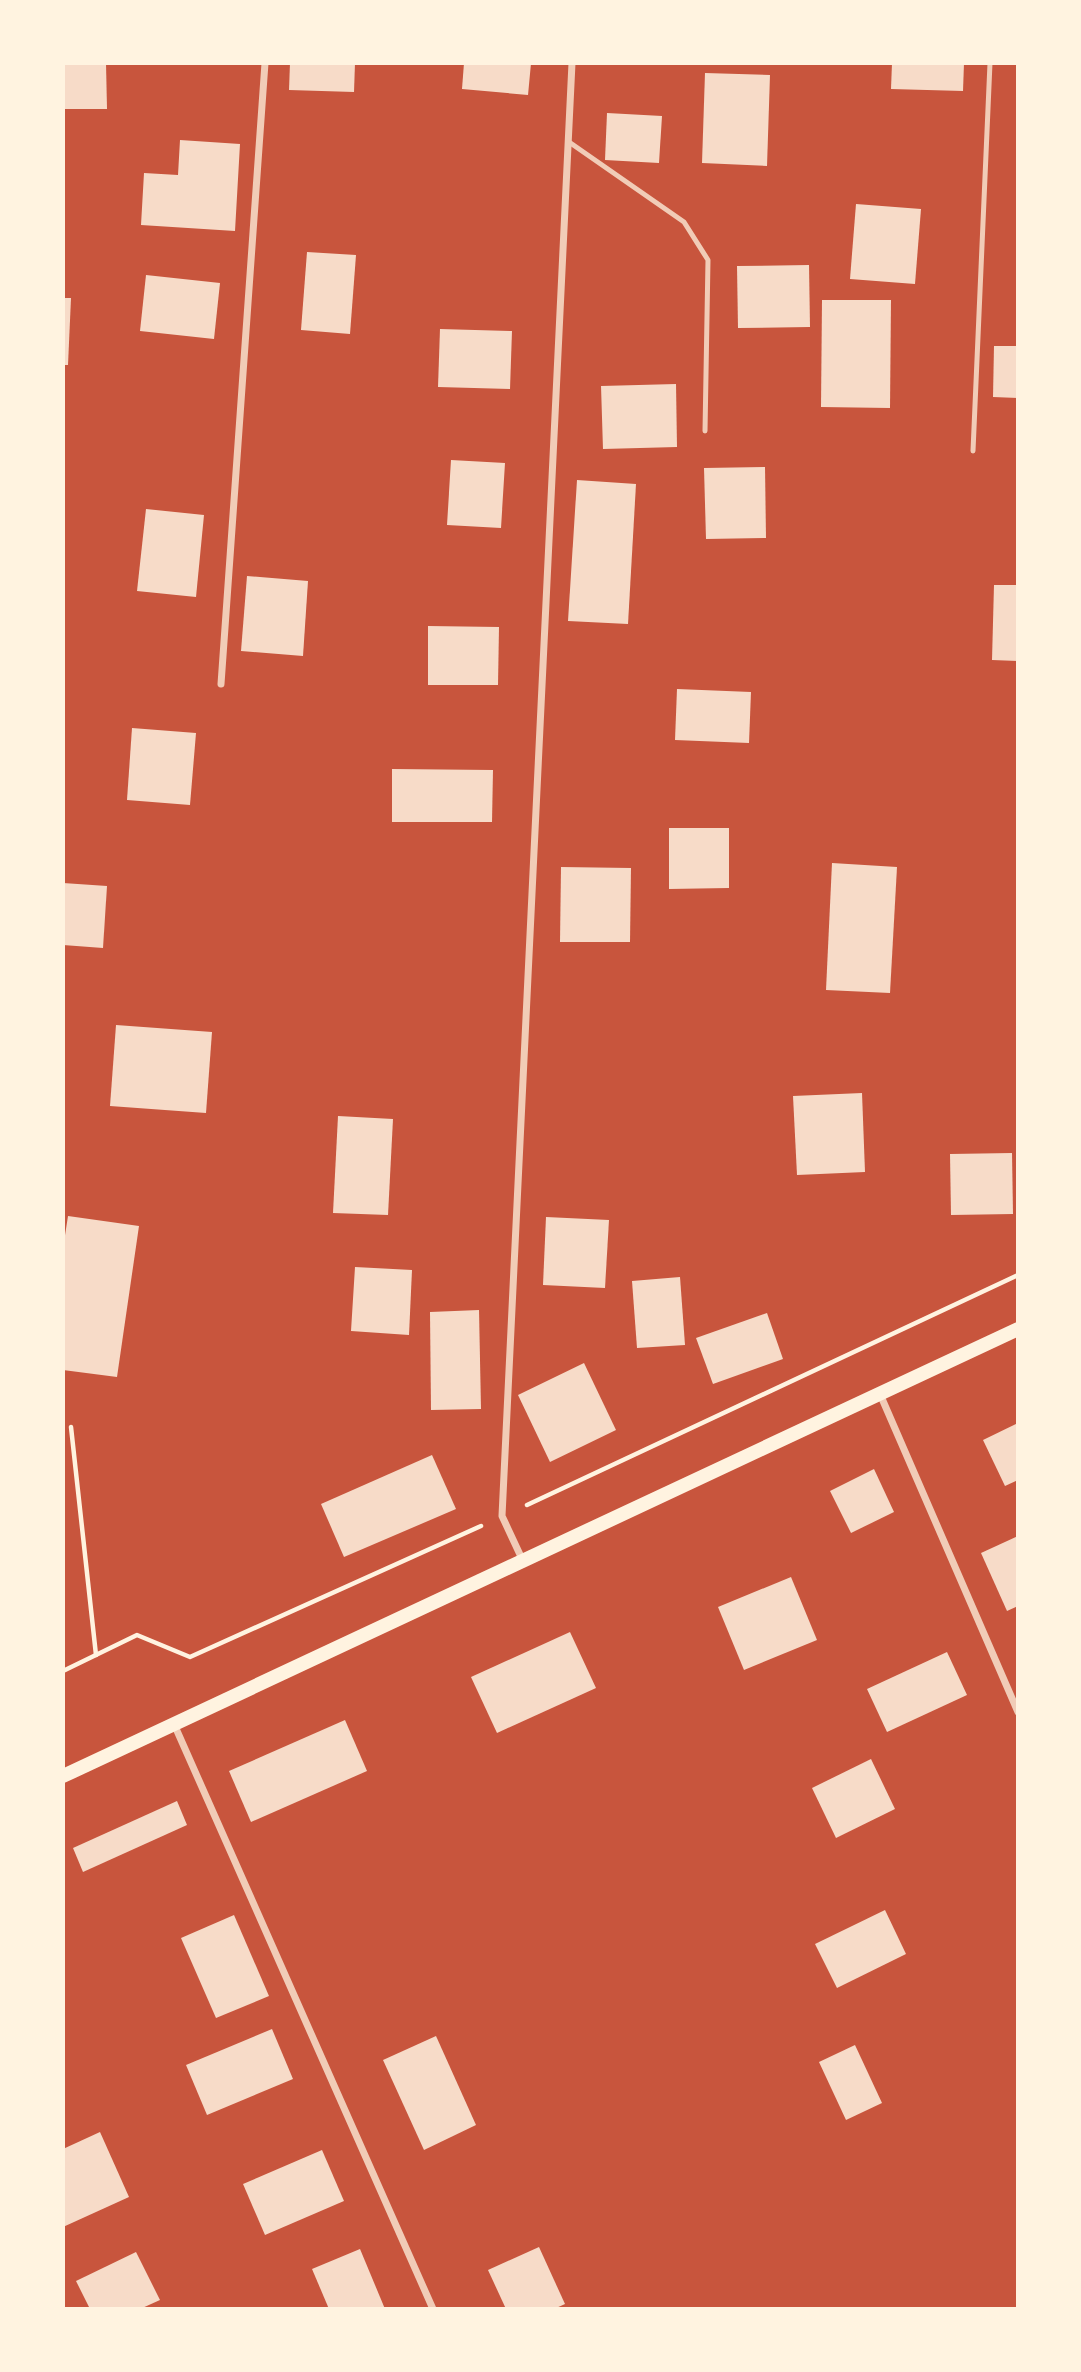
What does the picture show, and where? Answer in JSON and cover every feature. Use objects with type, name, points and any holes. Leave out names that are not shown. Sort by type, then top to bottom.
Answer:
[{"type":"main road","points":[[63,1776],[1018,1329]]},
{"type":"street","points":[[221,684],[265,63]]},
{"type":"street","points":[[523,1562],[502,1516],[572,63]]},
{"type":"street","points":[[880,1394],[1018,1712]]},
{"type":"street","points":[[174,1724],[433,2309]]},
{"type":"lane","points":[[973,451],[990,63]]},
{"type":"lane","points":[[569,142],[684,222],[708,260],[705,431]]},
{"type":"path","points":[[63,1671],[136,1635],[190,1657],[502,1516],[1018,1275]]},
{"type":"path","points":[[71,1427],[96,1655]]},
{"type":"building","points":[[63,63],[106,63],[107,109],[63,109]]},
{"type":"building","points":[[290,63],[355,63],[354,92],[289,90]]},
{"type":"building","points":[[464,63],[531,63],[528,95],[462,89]]},
{"type":"building","points":[[892,63],[964,63],[963,91],[891,89]]},
{"type":"building","points":[[705,73],[770,75],[767,166],[702,163]]},
{"type":"building","points":[[607,113],[662,116],[659,163],[605,160]]},
{"type":"building","points":[[180,140],[240,144],[235,231],[141,225],[144,173],[178,175]]},
{"type":"building","points":[[856,204],[921,209],[915,284],[850,279]]},
{"type":"building","points":[[307,252],[356,255],[350,334],[301,330]]},
{"type":"building","points":[[809,265],[810,327],[738,328],[737,266]]},
{"type":"building","points":[[146,275],[220,283],[214,339],[140,331]]},
{"type":"building","points":[[63,298],[71,298],[68,365],[63,365]]},
{"type":"building","points":[[822,300],[891,300],[890,408],[821,407]]},
{"type":"building","points":[[440,329],[512,331],[510,389],[438,387]]},
{"type":"building","points":[[994,346],[1018,346],[1018,398],[993,397]]},
{"type":"building","points":[[676,384],[677,447],[603,449],[601,386]]},
{"type":"building","points":[[451,460],[505,463],[501,528],[447,525]]},
{"type":"building","points":[[765,467],[766,538],[706,539],[704,468]]},
{"type":"building","points":[[577,480],[636,484],[628,624],[568,621]]},
{"type":"building","points":[[146,509],[204,515],[196,597],[137,591]]},
{"type":"building","points":[[247,576],[308,581],[303,656],[241,651]]},
{"type":"building","points":[[994,585],[1018,585],[1018,661],[992,660]]},
{"type":"building","points":[[428,626],[499,627],[498,685],[428,685]]},
{"type":"building","points":[[677,689],[751,692],[749,743],[675,740]]},
{"type":"building","points":[[132,728],[196,733],[190,805],[127,800]]},
{"type":"building","points":[[392,769],[493,770],[492,822],[392,822]]},
{"type":"building","points":[[669,828],[729,828],[729,888],[669,889]]},
{"type":"building","points":[[832,863],[897,867],[890,993],[826,990]]},
{"type":"building","points":[[561,867],[631,868],[630,942],[560,942]]},
{"type":"building","points":[[63,883],[107,886],[103,948],[63,945]]},
{"type":"building","points":[[116,1025],[212,1032],[206,1113],[110,1106]]},
{"type":"building","points":[[862,1093],[865,1172],[797,1175],[793,1096]]},
{"type":"building","points":[[338,1116],[393,1119],[388,1215],[333,1213]]},
{"type":"building","points":[[1012,1153],[1013,1214],[951,1215],[950,1154]]},
{"type":"building","points":[[68,1216],[139,1226],[117,1377],[63,1370],[63,1248]]},
{"type":"building","points":[[546,1217],[609,1220],[605,1288],[543,1285]]},
{"type":"building","points":[[355,1267],[412,1270],[409,1335],[351,1331]]},
{"type":"building","points":[[680,1277],[685,1345],[637,1348],[632,1281]]},
{"type":"building","points":[[479,1310],[481,1409],[431,1410],[430,1312]]},
{"type":"building","points":[[767,1313],[783,1359],[713,1384],[696,1338]]},
{"type":"building","points":[[584,1363],[616,1430],[550,1462],[518,1395]]},
{"type":"building","points":[[1018,1423],[1018,1480],[1005,1486],[983,1440]]},
{"type":"building","points":[[432,1455],[456,1509],[344,1557],[321,1504]]},
{"type":"building","points":[[874,1469],[894,1512],[851,1533],[830,1491]]},
{"type":"building","points":[[1018,1536],[1018,1606],[1007,1611],[981,1553]]},
{"type":"building","points":[[791,1577],[817,1640],[744,1670],[718,1607]]},
{"type":"building","points":[[570,1632],[596,1688],[497,1733],[471,1677]]},
{"type":"building","points":[[947,1652],[967,1695],[887,1732],[867,1689]]},
{"type":"building","points":[[345,1720],[367,1771],[251,1822],[229,1771]]},
{"type":"building","points":[[871,1759],[895,1809],[836,1838],[812,1788]]},
{"type":"building","points":[[177,1801],[187,1825],[83,1872],[73,1848]]},
{"type":"building","points":[[885,1910],[906,1954],[837,1988],[815,1944]]},
{"type":"building","points":[[234,1915],[269,1996],[216,2018],[181,1938]]},
{"type":"building","points":[[272,2029],[293,2079],[207,2115],[186,2065]]},
{"type":"building","points":[[436,2036],[476,2125],[424,2150],[383,2060]]},
{"type":"building","points":[[855,2045],[882,2103],[846,2120],[819,2062]]},
{"type":"building","points":[[100,2132],[129,2197],[63,2227],[63,2149]]},
{"type":"building","points":[[322,2150],[344,2201],[265,2235],[243,2184]]},
{"type":"building","points":[[539,2247],[565,2304],[554,2309],[506,2309],[488,2270]]},
{"type":"building","points":[[360,2249],[385,2309],[329,2309],[312,2269]]},
{"type":"building","points":[[136,2252],[160,2300],[140,2309],[90,2309],[76,2281]]}]
